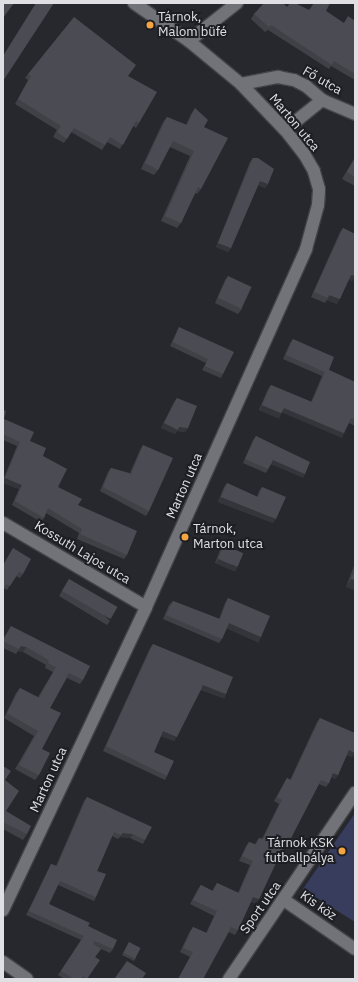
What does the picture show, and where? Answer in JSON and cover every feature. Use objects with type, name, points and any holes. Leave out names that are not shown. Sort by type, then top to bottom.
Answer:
[{"type":"street","points":[[134,3],[189,41],[241,84]]},
{"type":"street","points":[[189,41],[236,3]]},
{"type":"street","name":"Fő utca","points":[[241,84],[278,77],[306,86],[322,100],[355,114]]},
{"type":"street","name":"Marton utca","points":[[3,910],[146,607],[315,224],[319,189],[314,171],[304,154],[285,130],[241,84]]},
{"type":"street","points":[[285,130],[322,100]]},
{"type":"street","name":"Kossuth Lajos utca","points":[[3,523],[146,607]]},
{"type":"street","name":"Sport utca","points":[[229,979],[284,900],[355,793]]},
{"type":"street","name":"Kis köz","points":[[284,900],[355,949]]},
{"type":"street","points":[[3,962],[27,979]]},
{"type":"shaded area","name":"Tárnok KSK futballpálya","points":[[355,813],[355,922],[303,889]]},
{"type":"building","points":[[3,3],[14,3],[3,18]]},
{"type":"building","points":[[36,3],[54,3],[3,81],[3,56]]},
{"type":"building","points":[[264,3],[283,3],[287,7],[290,3],[295,3],[309,10],[314,3],[330,3],[326,11],[344,23],[348,16],[355,21],[355,74],[334,61],[332,65],[271,25],[269,27],[254,14]]},
{"type":"building","points":[[74,17],[136,65],[128,76],[157,92],[139,123],[136,121],[123,145],[110,137],[105,145],[74,128],[67,139],[57,132],[61,126],[18,99],[31,76],[28,74]]},
{"type":"building","points":[[195,108],[208,120],[204,127],[228,138],[201,189],[198,187],[181,223],[165,216],[194,151],[173,141],[158,170],[145,163],[167,117],[187,125]]},
{"type":"building","points":[[253,158],[258,158],[274,169],[268,184],[260,181],[231,248],[218,243]]},
{"type":"building","points":[[355,158],[355,177],[347,172]]},
{"type":"building","points":[[343,228],[355,234],[355,276],[351,275],[340,299],[329,295],[328,298],[314,292]]},
{"type":"building","points":[[228,276],[252,287],[241,309],[218,298]]},
{"type":"building","points":[[179,327],[234,352],[223,374],[205,366],[208,359],[173,342]]},
{"type":"building","points":[[293,339],[334,357],[329,370],[355,382],[355,420],[351,418],[344,433],[284,408],[281,413],[262,405],[271,385],[312,402],[325,372],[286,355]]},
{"type":"building","points":[[177,398],[197,406],[188,428],[179,427],[178,430],[164,423]]},
{"type":"building","points":[[3,410],[6,411],[4,419],[34,432],[30,441],[46,448],[43,456],[67,469],[58,487],[82,499],[78,505],[137,531],[127,555],[80,534],[82,529],[48,508],[44,518],[15,501],[22,485],[5,478],[20,442],[3,434]]},
{"type":"building","points":[[256,436],[310,462],[305,474],[273,460],[268,469],[245,459]]},
{"type":"building","points":[[143,445],[173,458],[149,511],[103,487],[111,468],[131,474]]},
{"type":"building","points":[[227,483],[258,497],[262,487],[286,497],[276,519],[221,497]]},
{"type":"building","points":[[224,545],[243,553],[237,567],[218,559]]},
{"type":"building","points":[[13,548],[31,559],[23,574],[19,572],[10,586],[6,584],[3,589],[3,566]]},
{"type":"building","points":[[355,570],[355,580],[351,579]]},
{"type":"building","points":[[69,579],[117,607],[110,619],[62,591]]},
{"type":"building","points":[[228,598],[270,616],[261,637],[229,623],[222,639],[166,615],[173,601],[220,619]]},
{"type":"building","points":[[11,626],[90,666],[83,680],[69,673],[50,708],[61,713],[42,749],[50,753],[39,775],[19,765],[38,731],[7,713],[20,688],[39,698],[56,667],[48,663],[49,660],[26,647],[21,646],[19,649],[3,641]]},
{"type":"building","points":[[153,644],[233,677],[226,694],[203,685],[177,737],[163,731],[154,752],[174,761],[167,776],[106,746]]},
{"type":"building","points":[[320,718],[355,733],[355,753],[349,750],[338,775],[333,773],[329,783],[321,780],[291,838],[288,837],[259,899],[253,897],[238,930],[231,927],[203,979],[178,979],[193,952],[183,948],[193,927],[207,933],[217,911],[193,900],[201,885],[213,891],[217,883],[239,893],[253,861],[242,856],[249,842],[256,845],[259,838],[263,839],[282,800],[277,797],[287,778],[291,780]]},
{"type":"building","points":[[3,766],[11,771],[5,780],[19,791],[6,811],[31,826],[27,834],[3,822]]},
{"type":"building","points":[[87,797],[152,827],[145,840],[133,834],[123,833],[121,835],[114,832],[97,871],[106,874],[96,897],[60,881],[49,904],[90,923],[88,926],[117,940],[113,949],[95,941],[93,944],[101,949],[95,957],[100,960],[87,979],[83,976],[81,979],[74,979],[61,971],[84,936],[29,911],[51,864],[57,866]]},
{"type":"building","points":[[129,942],[141,948],[135,959],[124,953]]},
{"type":"building","points":[[127,961],[146,973],[142,979],[115,978]]},
{"type":"place","name":"Tárnok, Malom büfé","points":[[150,25]]},
{"type":"place","name":"Tárnok, Marton utca","points":[[185,537]]},
{"type":"place","name":"Tárnok KSK futballpálya","points":[[342,851]]}]
